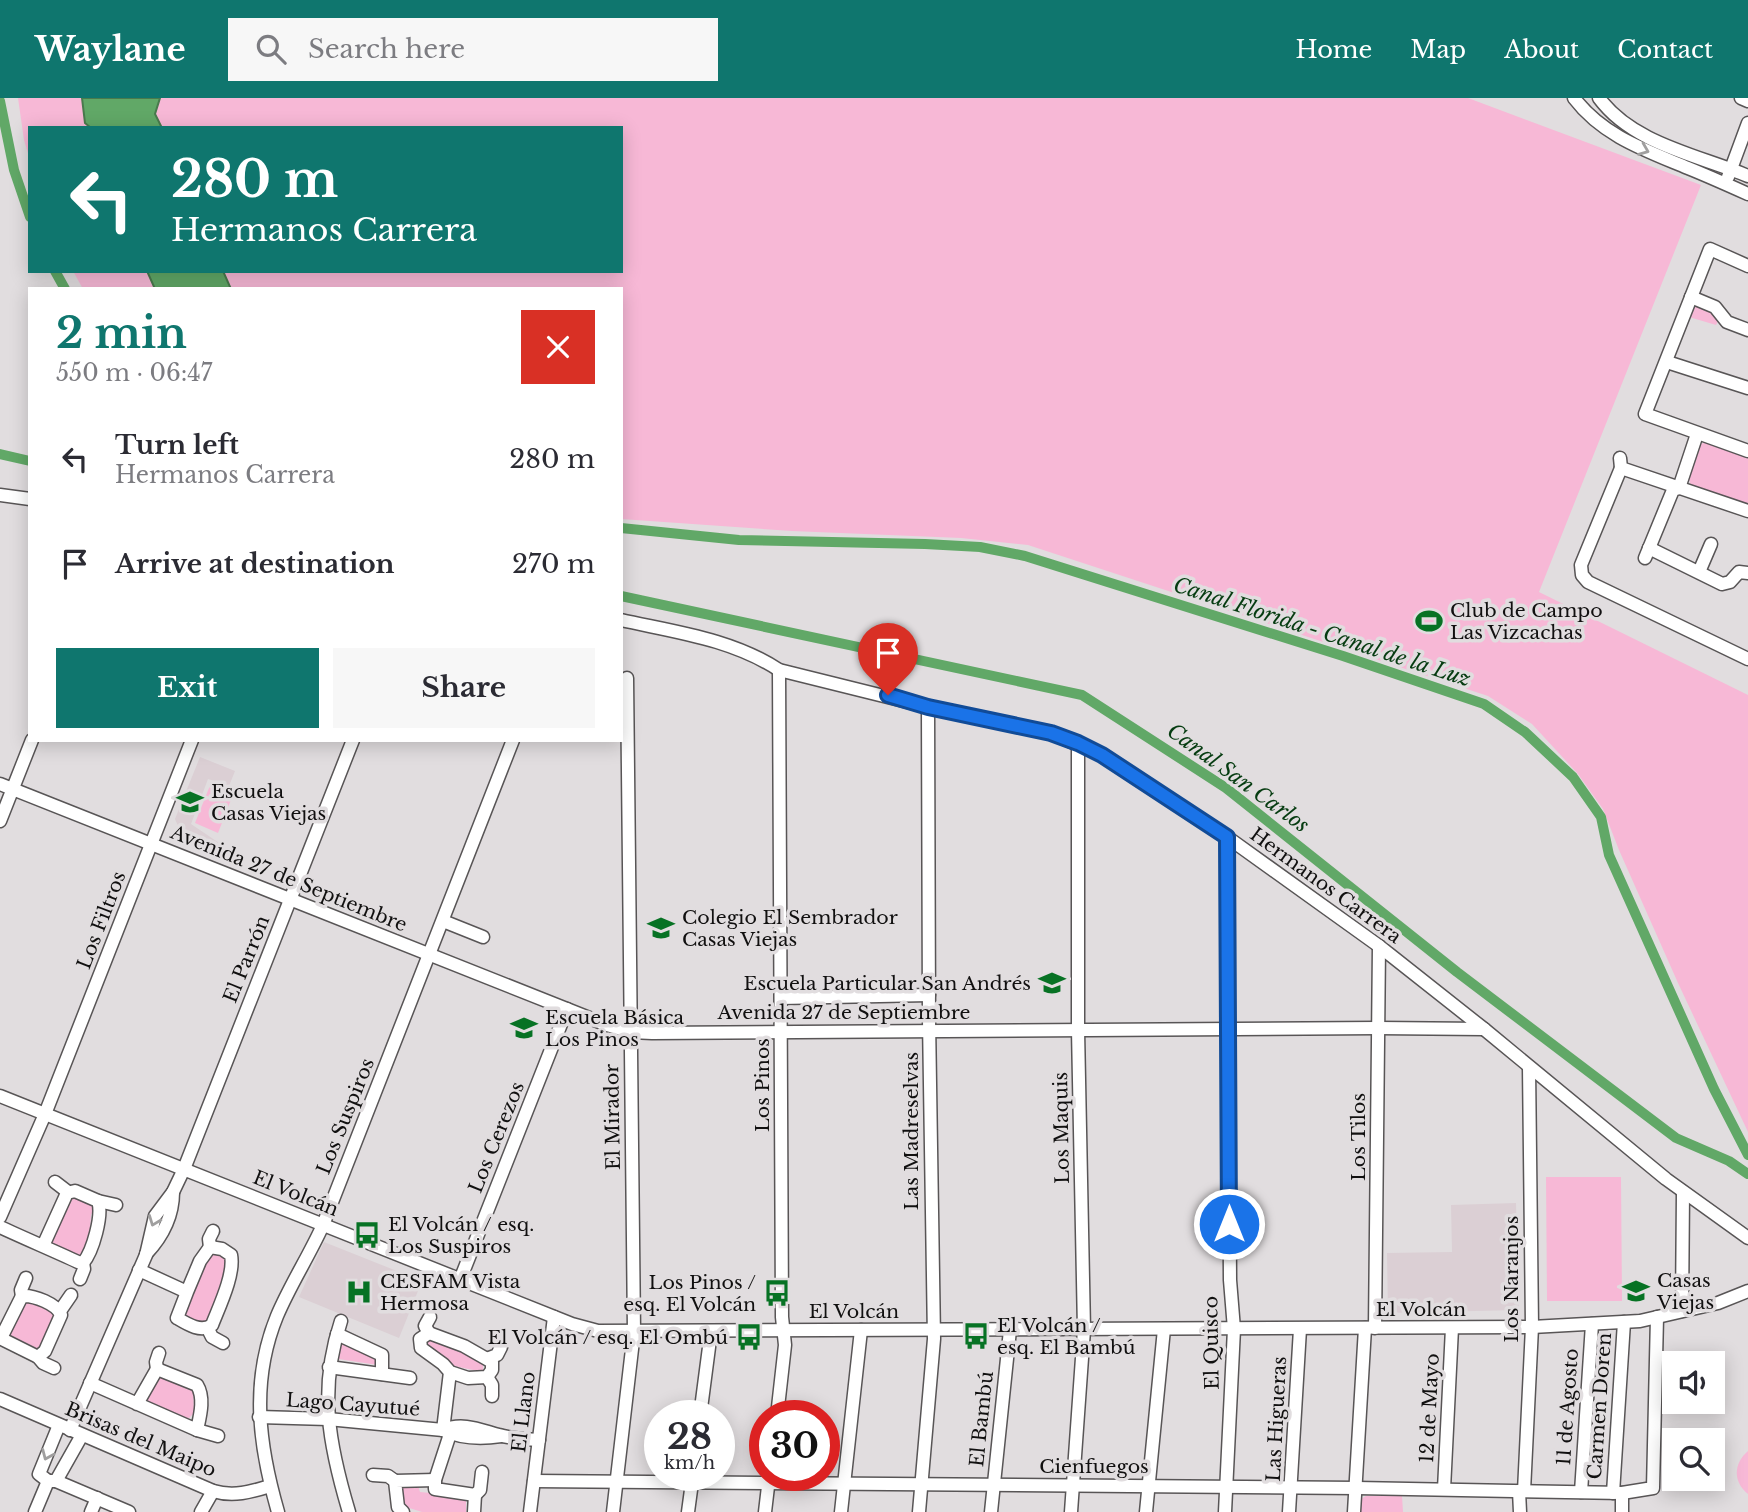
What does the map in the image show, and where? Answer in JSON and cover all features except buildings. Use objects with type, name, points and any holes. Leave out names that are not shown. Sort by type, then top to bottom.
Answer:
[{"type":"street","points":[[1574,98],[1607,131],[1631,145],[1748,194]]},
{"type":"street","points":[[1599,98],[1618,120],[1642,134],[1748,176]]},
{"type":"street","points":[[1725,184],[1748,123]]},
{"type":"street","points":[[1748,266],[1710,249],[1645,414],[1748,452]]},
{"type":"street","points":[[1691,297],[1715,307],[1727,322],[1748,330]]},
{"type":"street","points":[[1667,362],[1748,388]]},
{"type":"street","points":[[1679,488],[1697,434]]},
{"type":"street","points":[[1748,511],[1679,488],[1621,463],[1581,565],[1581,575],[1588,582],[1748,659]]},
{"type":"street","points":[[1679,488],[1673,490],[1647,553],[1699,572],[1720,590],[1739,572],[1748,573]]},
{"type":"street","points":[[0,495],[28,499]]},
{"type":"street","points":[[1699,572],[1711,544]]},
{"type":"street","name":"Hermanos Carrera","points":[[623,620],[722,643],[759,657],[779,670],[928,707],[1039,730],[1078,743],[1102,755],[1227,837],[1379,946],[1683,1192],[1748,1238]]},
{"type":"street","name":"Los Pinos","points":[[779,670],[785,1345],[779,1400]]},
{"type":"street","name":"El Mirador","points":[[613,1512],[635,1332],[627,678]]},
{"type":"street","name":"Las Madreselvas","points":[[919,1512],[934,1347],[928,707]]},
{"type":"street","points":[[0,821],[31,742]]},
{"type":"street","name":"Los Filtros","points":[[0,1217],[45,1114],[191,742]]},
{"type":"street","name":"El Parrón","points":[[35,1512],[52,1481],[90,1383],[146,1255],[152,1222],[173,1192],[184,1169],[352,742]]},
{"type":"street","name":"Los Suspiros","points":[[278,1512],[264,1457],[259,1417],[261,1374],[271,1332],[284,1299],[323,1225],[512,742]]},
{"type":"street","name":"Los Maquis","points":[[1071,1512],[1084,1330],[1078,1030],[1078,743]]},
{"type":"street","name":"Avenida 27 de Septiembre","points":[[0,784],[429,955],[631,1032],[1484,1029]]},
{"type":"street","name":"El Quisco","points":[[1225,1512],[1234,1329],[1230,1280],[1227,837]]},
{"type":"street","points":[[443,921],[483,937]]},
{"type":"street","name":"Los Tilos","points":[[1354,1512],[1370,1328],[1379,946]]},
{"type":"street","points":[[781,998],[929,995]]},
{"type":"street","name":"Los Cerezos","points":[[460,1280],[567,1009]]},
{"type":"street","name":"Los Naranjos","points":[[1520,1512],[1532,1328],[1528,1067]]},
{"type":"street","name":"El Volcán","points":[[0,1096],[590,1330],[711,1332],[1532,1328],[1657,1317],[1718,1303],[1748,1291]]},
{"type":"street","points":[[55,1182],[68,1192]]},
{"type":"street","points":[[68,1192],[75,1191],[116,1205]]},
{"type":"street","points":[[43,1246],[68,1192]]},
{"type":"street","points":[[1682,1311],[1683,1192]]},
{"type":"street","points":[[80,1279],[83,1263],[94,1242],[100,1207],[98,1201]]},
{"type":"street","points":[[0,1227],[83,1263]]},
{"type":"street","points":[[210,1247],[222,1249],[231,1255],[233,1264],[212,1325],[208,1329],[198,1329],[171,1317],[210,1247],[209,1239],[213,1231]]},
{"type":"street","points":[[139,1270],[187,1292]]},
{"type":"street","points":[[26,1278],[21,1290],[22,1296],[1,1338],[54,1368]]},
{"type":"street","points":[[38,1357],[45,1351],[61,1315],[60,1311],[71,1294]]},
{"type":"street","points":[[22,1296],[30,1296],[60,1311]]},
{"type":"street","points":[[429,1317],[425,1326],[429,1333],[489,1358],[492,1370],[487,1377]]},
{"type":"street","name":"El Llano","points":[[530,1512],[554,1317]]},
{"type":"street","name":"Cienfuegos","points":[[840,1484],[1618,1493],[1653,1488],[1657,1317]]},
{"type":"street","name":"Carmen Doren","points":[[1622,1512],[1618,1493],[1624,1322]]},
{"type":"street","name":"11 de Agosto","points":[[1581,1492],[1592,1324]]},
{"type":"street","points":[[349,1512],[336,1464],[328,1419],[330,1367],[339,1327],[382,1355],[382,1374]]},
{"type":"street","name":"12 de Mayo","points":[[1444,1489],[1452,1328]]},
{"type":"street","points":[[208,1329],[212,1336],[223,1343]]},
{"type":"street","points":[[1146,1512],[1164,1329]]},
{"type":"street","name":"Las Higueras","points":[[1289,1512],[1300,1329]]},
{"type":"street","points":[[841,1512],[861,1330]]},
{"type":"street","name":"El Bambú","points":[[990,1512],[1010,1330]]},
{"type":"street","points":[[702,1400],[711,1332]]},
{"type":"street","points":[[429,1333],[420,1339],[421,1348],[450,1372],[468,1378],[487,1377]]},
{"type":"street","points":[[489,1358],[497,1355],[501,1347]]},
{"type":"street","points":[[137,1404],[157,1369],[159,1353]]},
{"type":"street","points":[[330,1367],[410,1378]]},
{"type":"street","points":[[157,1369],[206,1391],[197,1430]]},
{"type":"street","points":[[450,1372],[447,1432],[435,1489],[475,1495]]},
{"type":"street","points":[[487,1377],[492,1385],[492,1396]]},
{"type":"street","points":[[90,1383],[197,1430],[218,1436]]},
{"type":"street","name":"Brisas del Maipo","points":[[0,1399],[213,1491],[243,1493],[270,1486]]},
{"type":"street","name":"Lago Cayutué","points":[[259,1417],[328,1419],[447,1432],[451,1427],[465,1427],[501,1436],[539,1440]]},
{"type":"street","name":"El Parrón","points":[[52,1481],[39,1474],[71,1430]]},
{"type":"street","points":[[474,1512],[475,1495],[480,1490],[482,1472]]},
{"type":"street","points":[[373,1475],[388,1476],[395,1480],[435,1480]]},
{"type":"street","points":[[395,1480],[398,1507],[402,1512]]},
{"type":"street","points":[[52,1481],[129,1512]]},
{"type":"street","name":"Cienfuegos","points":[[534,1481],[644,1481]]},
{"type":"street","points":[[201,1512],[213,1491]]},
{"type":"street","points":[[688,1512],[691,1491]]},
{"type":"street","points":[[765,1512],[768,1491]]},
{"type":"street","points":[[91,1512],[97,1498]]},
{"type":"shaded area","name":"Club de Campo Las Vizcachas","points":[[18,98],[1468,98],[1701,185],[1539,592],[1748,695],[1748,1132],[1678,983],[1603,809],[1578,774],[1532,724],[1488,696],[1028,545],[961,538],[792,531],[623,519],[623,287],[82,287],[74,273],[623,273],[623,126],[28,126],[28,153]]},
{"type":"shaded area","points":[[82,98],[160,98],[155,114],[161,126],[89,126],[85,123]]},
{"type":"shaded area","points":[[148,273],[224,273],[230,287],[154,287]]},
{"type":"shaded area","points":[[1695,304],[1717,315],[1716,325],[1689,317]]},
{"type":"shaded area","points":[[1709,441],[1748,454],[1748,505],[1691,486],[1689,479],[1701,444]]},
{"type":"shaded area","name":"Escuela Casas Viejas","points":[[200,757],[235,771],[229,786],[208,779],[191,824],[225,847],[219,860],[185,842],[175,819]]},
{"type":"shaded area","points":[[211,783],[234,792],[218,833],[195,823]]},
{"type":"shaded area","points":[[1546,1177],[1621,1177],[1622,1301],[1547,1301]]},
{"type":"shaded area","points":[[71,1193],[97,1204],[91,1215],[89,1243],[82,1261],[48,1246]]},
{"type":"shaded area","points":[[1516,1203],[1519,1310],[1388,1313],[1387,1253],[1452,1252],[1451,1205]]},
{"type":"shaded area","name":"CESFAM Vista Hermosa","points":[[324,1242],[422,1281],[399,1338],[299,1297]]},
{"type":"shaded area","points":[[215,1251],[228,1259],[227,1267],[209,1319],[206,1323],[196,1322],[183,1312],[210,1253]]},
{"type":"shaded area","points":[[25,1295],[59,1310],[41,1353],[7,1336]]},
{"type":"shaded area","points":[[426,1338],[478,1355],[483,1360],[483,1372],[454,1366],[427,1346]]},
{"type":"shaded area","points":[[337,1339],[378,1357],[378,1365],[332,1358]]},
{"type":"shaded area","points":[[159,1373],[193,1387],[194,1413],[189,1418],[181,1419],[144,1401]]},
{"type":"shaded area","points":[[1748,1451],[1748,1494],[1737,1479],[1737,1467]]},
{"type":"shaded area","points":[[399,1482],[417,1482],[420,1492],[461,1496],[466,1501],[466,1512],[422,1512],[403,1506]]},
{"type":"shaded area","points":[[1366,1496],[1402,1496],[1403,1512],[1359,1512],[1361,1499]]},
{"type":"waterway","name":"Canal Florida - Canal de la Luz","points":[[0,101],[14,170],[28,211]]},
{"type":"waterway","name":"Canal Florida - Canal de la Luz","points":[[56,273],[64,287]]},
{"type":"waterway","name":"Canal San Carlos","points":[[0,454],[28,461]]},
{"type":"waterway","name":"Canal Florida - Canal de la Luz","points":[[623,528],[739,540],[980,547],[1025,556],[1343,656],[1484,704],[1525,732],[1573,777],[1601,817],[1609,855],[1714,1089],[1748,1155]]},
{"type":"waterway","name":"Canal San Carlos","points":[[623,596],[1082,695],[1226,788],[1457,972],[1676,1138],[1729,1161],[1748,1174]]},
{"type":"place","name":"Club de Campo Las Vizcachas","points":[[1429,621]]},
{"type":"place","name":"Escuela Casas Viejas","points":[[190,802]]},
{"type":"place","name":"Colegio El Sembrador Casas Viejas","points":[[661,928]]},
{"type":"place","name":"Escuela Particular San Andrés","points":[[1052,983]]},
{"type":"place","name":"Escuela Básica Los Pinos","points":[[524,1028]]},
{"type":"place","name":"El Volcán / esq. Los Suspiros","points":[[367,1235]]},
{"type":"place","name":"Casas Viejas","points":[[1636,1291]]},
{"type":"place","name":"CESFAM Vista Hermosa","points":[[359,1292]]},
{"type":"place","name":"Los Pinos / esq. El Volcán","points":[[777,1293]]},
{"type":"place","name":"El Volcán / esq. El Bambú","points":[[976,1336]]},
{"type":"place","name":"El Volcán / esq. El Ombú","points":[[749,1337]]},
{"type":"route","points":[[888,695],[928,707],[1051,733],[1078,743],[1102,755],[1227,837],[1229,1224]]}]
